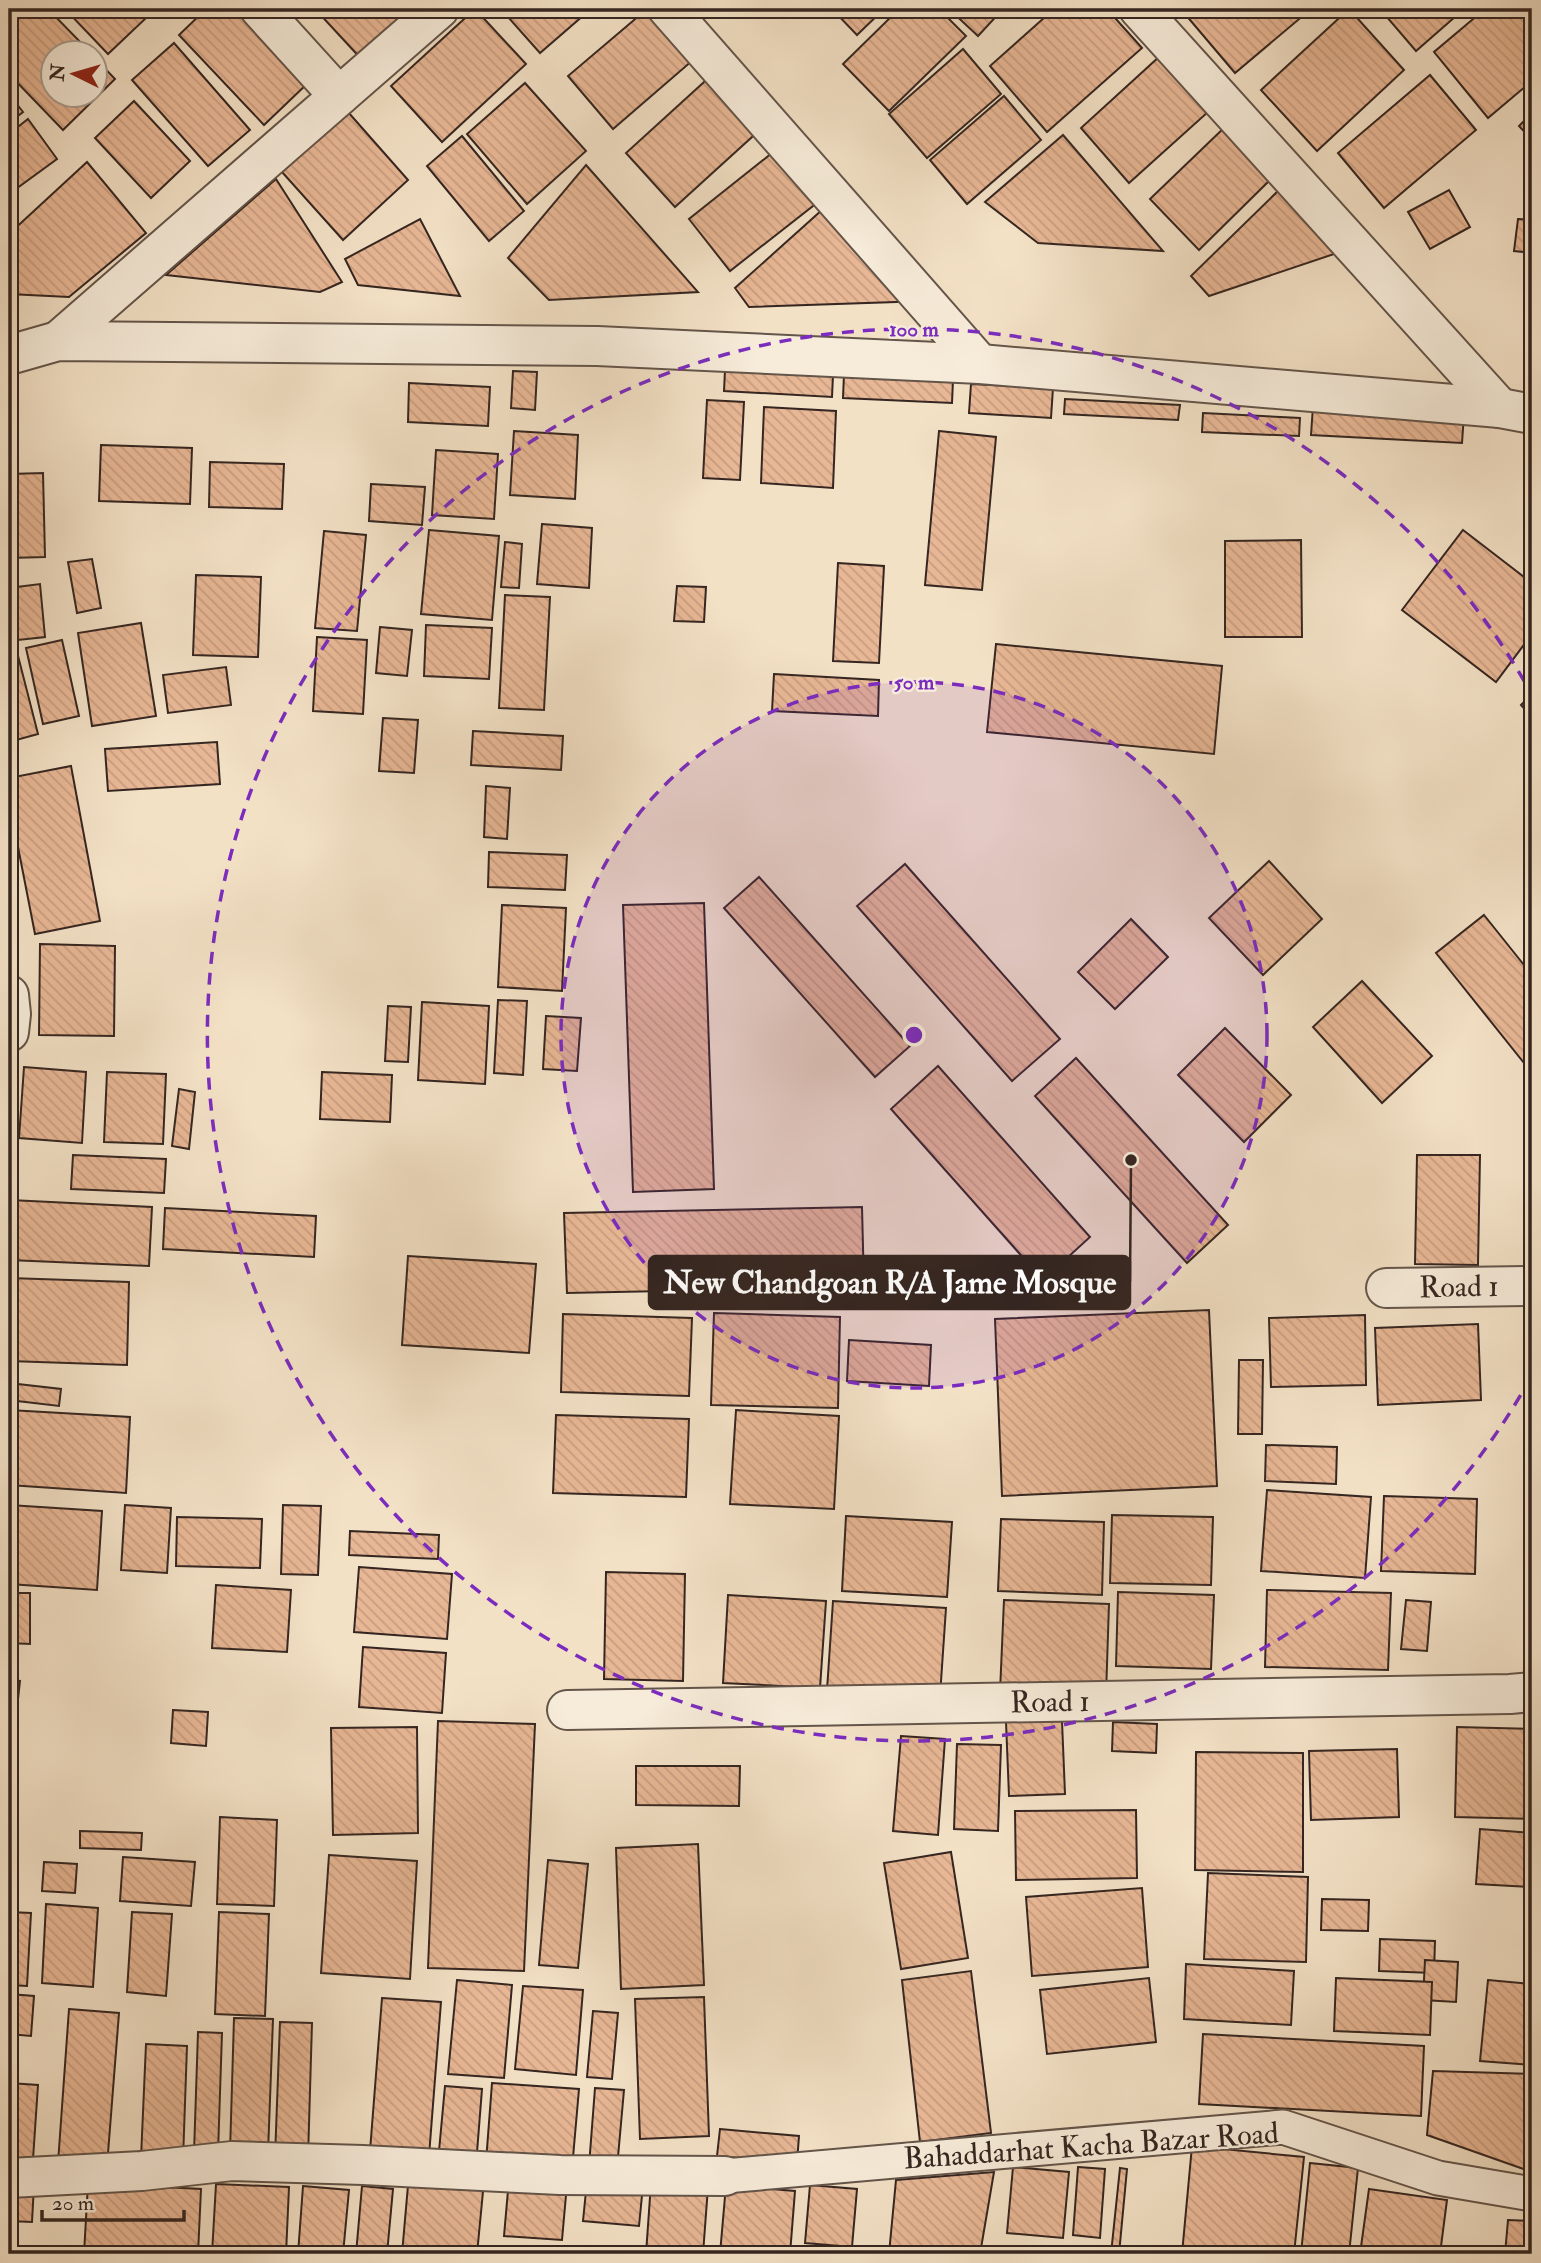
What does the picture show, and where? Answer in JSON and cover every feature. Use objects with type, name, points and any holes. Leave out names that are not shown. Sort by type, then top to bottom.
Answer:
[{"type":"street","points":[[260,9],[339,96]]},
{"type":"street","points":[[58,341],[439,9]]},
{"type":"street","points":[[668,9],[980,364]]},
{"type":"street","points":[[1139,9],[1516,411]]},
{"type":"street","points":[[9,355],[58,341],[597,346],[980,364],[1516,411]]},
{"type":"street","points":[[9,995],[9,1032]]},
{"type":"street","name":"Road 1","points":[[1386,1288],[1532,1286]]},
{"type":"street","name":"Road 1","points":[[567,1710],[1532,1692]]},
{"type":"street","name":"Bahaddarhat Kacha Bazar Road","points":[[725,2176],[1283,2127],[1438,2178],[1532,2194]]},
{"type":"street","points":[[9,2178],[142,2171],[232,2161],[559,2175],[725,2176]]},
{"type":"building","points":[[9,9],[48,9],[76,38],[38,38],[38,104],[9,74]]},
{"type":"building","points":[[65,9],[137,9],[146,18],[108,54],[108,38],[93,38]]},
{"type":"building","points":[[206,9],[239,9],[309,82],[264,125],[179,35]]},
{"type":"building","points":[[317,9],[424,9],[365,63]]},
{"type":"building","points":[[475,9],[526,64],[442,142],[391,86]]},
{"type":"building","points":[[501,9],[581,9],[585,14],[540,53]]},
{"type":"building","points":[[647,9],[661,9],[700,54],[613,129],[568,76]]},
{"type":"building","points":[[832,9],[884,9],[857,35]]},
{"type":"building","points":[[899,9],[939,9],[966,36],[889,111],[843,64]]},
{"type":"building","points":[[949,9],[1003,9],[978,36]]},
{"type":"building","points":[[1054,9],[1107,9],[1142,48],[1047,132],[990,66]]},
{"type":"building","points":[[1191,9],[1311,9],[1235,73],[1185,14]]},
{"type":"building","points":[[1349,9],[1404,70],[1317,151],[1261,90]]},
{"type":"building","points":[[1380,9],[1464,9],[1416,51]]},
{"type":"building","points":[[1485,9],[1532,9],[1532,81],[1488,118],[1434,52]]},
{"type":"building","points":[[174,43],[250,130],[208,166],[132,80]]},
{"type":"building","points":[[963,49],[1001,94],[927,158],[889,114]]},
{"type":"building","points":[[1160,56],[1208,112],[1129,183],[1081,128]]},
{"type":"building","points":[[108,72],[115,79],[108,86]]},
{"type":"building","points":[[714,73],[763,127],[675,207],[626,153]]},
{"type":"building","points":[[1430,75],[1476,130],[1384,208],[1338,153]]},
{"type":"building","points":[[525,83],[586,151],[527,204],[467,134]]},
{"type":"building","points":[[9,94],[23,112],[9,123]]},
{"type":"building","points":[[1004,96],[1041,140],[967,204],[930,160]]},
{"type":"building","points":[[134,101],[190,161],[151,198],[95,138]]},
{"type":"building","points":[[42,108],[85,108],[63,130]]},
{"type":"building","points":[[348,112],[408,180],[343,240],[282,172]]},
{"type":"building","points":[[1532,113],[1532,140],[1519,126]]},
{"type":"building","points":[[28,119],[57,159],[9,194],[9,134]]},
{"type":"building","points":[[1226,126],[1274,176],[1199,250],[1150,199]]},
{"type":"building","points":[[1063,135],[1163,251],[1038,243],[985,202]]},
{"type":"building","points":[[462,136],[524,211],[489,241],[427,166]]},
{"type":"building","points":[[777,149],[818,202],[730,271],[689,219]]},
{"type":"building","points":[[87,162],[146,233],[69,297],[9,294],[9,234]]},
{"type":"building","points":[[586,165],[698,292],[549,300],[508,258]]},
{"type":"building","points":[[276,179],[342,282],[320,292],[166,275]]},
{"type":"building","points":[[1282,187],[1337,253],[1209,296],[1191,276]]},
{"type":"building","points":[[1449,190],[1470,227],[1430,249],[1408,212]]},
{"type":"building","points":[[832,201],[925,301],[749,307],[735,288]]},
{"type":"building","points":[[420,219],[460,296],[358,285],[345,259]]},
{"type":"building","points":[[1518,219],[1532,220],[1532,253],[1514,251]]},
{"type":"building","points":[[725,370],[833,375],[832,397],[724,391]]},
{"type":"building","points":[[513,371],[537,372],[535,410],[511,408]]},
{"type":"building","points":[[844,374],[953,380],[952,403],[843,398]]},
{"type":"building","points":[[409,383],[490,387],[488,426],[408,422]]},
{"type":"building","points":[[971,384],[1053,388],[1051,418],[969,413]]},
{"type":"building","points":[[1065,399],[1180,405],[1178,420],[1064,414]]},
{"type":"building","points":[[707,400],[744,402],[740,480],[703,478]]},
{"type":"building","points":[[1313,406],[1464,414],[1462,443],[1311,435]]},
{"type":"building","points":[[764,407],[836,411],[833,488],[761,483]]},
{"type":"building","points":[[1203,413],[1300,418],[1299,436],[1202,432]]},
{"type":"building","points":[[514,431],[578,435],[575,499],[510,495]]},
{"type":"building","points":[[939,431],[996,437],[982,590],[925,585]]},
{"type":"building","points":[[101,445],[192,448],[190,504],[99,501]]},
{"type":"building","points":[[436,450],[498,454],[494,519],[432,515]]},
{"type":"building","points":[[210,462],[284,464],[282,509],[209,507]]},
{"type":"building","points":[[43,473],[45,557],[9,558],[9,474]]},
{"type":"building","points":[[371,484],[425,487],[422,525],[369,521]]},
{"type":"building","points":[[542,524],[592,528],[589,588],[537,584]]},
{"type":"building","points":[[429,530],[499,536],[492,620],[421,614]]},
{"type":"building","points":[[1463,530],[1532,583],[1532,634],[1496,682],[1402,610]]},
{"type":"building","points":[[324,531],[366,535],[357,631],[315,628]]},
{"type":"building","points":[[1301,540],[1302,637],[1225,637],[1225,541]]},
{"type":"building","points":[[505,542],[522,544],[519,588],[501,587]]},
{"type":"building","points":[[92,559],[101,608],[77,613],[68,562]]},
{"type":"building","points":[[838,563],[884,566],[879,663],[833,661]]},
{"type":"building","points":[[196,575],[261,577],[258,657],[193,655]]},
{"type":"building","points":[[40,584],[45,637],[9,641],[9,588]]},
{"type":"building","points":[[677,586],[706,587],[704,622],[674,621]]},
{"type":"building","points":[[505,595],[550,597],[544,710],[499,708]]},
{"type":"building","points":[[141,623],[156,716],[92,726],[78,633]]},
{"type":"building","points":[[426,625],[492,628],[489,679],[424,676]]},
{"type":"building","points":[[380,627],[412,630],[407,676],[376,673]]},
{"type":"building","points":[[317,637],[367,640],[363,714],[313,711]]},
{"type":"building","points":[[62,640],[79,716],[43,724],[26,648]]},
{"type":"building","points":[[996,644],[1222,666],[1214,754],[987,732]]},
{"type":"building","points":[[16,648],[38,734],[9,742],[9,650]]},
{"type":"building","points":[[226,667],[231,705],[168,713],[163,675]]},
{"type":"building","points":[[774,674],[879,680],[878,716],[772,711]]},
{"type":"building","points":[[1532,694],[1532,717],[1521,705]]},
{"type":"building","points":[[383,718],[418,720],[414,773],[379,771]]},
{"type":"building","points":[[473,731],[563,736],[561,770],[471,765]]},
{"type":"building","points":[[217,742],[220,784],[108,791],[105,749]]},
{"type":"building","points":[[71,766],[100,921],[35,934],[9,801],[9,778]]},
{"type":"building","points":[[486,786],[510,788],[507,839],[484,837]]},
{"type":"building","points":[[489,852],[567,855],[565,890],[488,887]]},
{"type":"building","points":[[1269,861],[1322,919],[1263,975],[1209,918]]},
{"type":"building","points":[[905,864],[1060,1039],[1012,1081],[857,906]]},
{"type":"building","points":[[759,877],[910,1046],[875,1077],[724,908]]},
{"type":"building","points":[[704,903],[714,1189],[633,1192],[623,905]]},
{"type":"building","points":[[502,905],[566,908],[562,991],[498,987]]},
{"type":"building","points":[[1484,915],[1532,975],[1532,1073],[1436,953]]},
{"type":"building","points":[[1131,919],[1168,957],[1115,1009],[1078,972]]},
{"type":"building","points":[[40,944],[115,946],[114,1036],[39,1035]]},
{"type":"building","points":[[1362,981],[1432,1056],[1382,1103],[1313,1027]]},
{"type":"building","points":[[498,1000],[527,1001],[523,1075],[494,1073]]},
{"type":"building","points":[[422,1002],[489,1006],[485,1084],[418,1080]]},
{"type":"building","points":[[388,1006],[411,1007],[408,1062],[385,1061]]},
{"type":"building","points":[[546,1016],[581,1018],[577,1071],[543,1069]]},
{"type":"building","points":[[1225,1028],[1291,1095],[1244,1142],[1178,1075]]},
{"type":"building","points":[[1076,1058],[1228,1225],[1187,1263],[1035,1096]]},
{"type":"building","points":[[938,1066],[1090,1237],[1043,1280],[891,1109]]},
{"type":"building","points":[[24,1067],[86,1072],[82,1143],[19,1138]]},
{"type":"building","points":[[107,1072],[166,1074],[163,1144],[104,1142]]},
{"type":"building","points":[[322,1072],[392,1075],[390,1122],[320,1119]]},
{"type":"building","points":[[179,1089],[195,1092],[189,1149],[172,1146]]},
{"type":"building","points":[[73,1155],[166,1159],[164,1193],[71,1189]]},
{"type":"building","points":[[1417,1155],[1480,1155],[1478,1265],[1415,1264]]},
{"type":"building","points":[[10,1200],[152,1207],[149,1266],[9,1260]]},
{"type":"building","points":[[862,1207],[864,1287],[567,1293],[564,1213]]},
{"type":"building","points":[[165,1208],[316,1216],[314,1257],[163,1249]]},
{"type":"building","points":[[408,1256],[536,1264],[529,1353],[402,1345]]},
{"type":"building","points":[[9,1278],[129,1282],[127,1365],[9,1361]]},
{"type":"building","points":[[1209,1310],[1217,1486],[1002,1496],[995,1319]]},
{"type":"building","points":[[714,1313],[840,1317],[838,1408],[711,1405]]},
{"type":"building","points":[[563,1314],[692,1318],[689,1396],[561,1392]]},
{"type":"building","points":[[1365,1315],[1366,1385],[1271,1387],[1269,1318]]},
{"type":"building","points":[[1478,1324],[1481,1400],[1378,1405],[1375,1328]]},
{"type":"building","points":[[849,1340],[931,1345],[929,1386],[847,1381]]},
{"type":"building","points":[[1239,1360],[1263,1360],[1262,1434],[1238,1434]]},
{"type":"building","points":[[9,1383],[61,1389],[59,1406],[9,1400]]},
{"type":"building","points":[[1529,1405],[1532,1405],[1532,1489],[1531,1489]]},
{"type":"building","points":[[9,1410],[130,1417],[126,1493],[9,1485]]},
{"type":"building","points":[[736,1410],[839,1416],[834,1509],[730,1504]]},
{"type":"building","points":[[556,1415],[689,1419],[686,1497],[553,1493]]},
{"type":"building","points":[[1266,1445],[1337,1447],[1336,1484],[1265,1481]]},
{"type":"building","points":[[1267,1490],[1371,1497],[1365,1578],[1261,1571]]},
{"type":"building","points":[[1384,1496],[1477,1499],[1475,1574],[1381,1571]]},
{"type":"building","points":[[9,1505],[102,1511],[97,1590],[9,1584]]},
{"type":"building","points":[[125,1505],[171,1508],[167,1573],[121,1570]]},
{"type":"building","points":[[283,1505],[321,1506],[318,1575],[281,1574]]},
{"type":"building","points":[[1112,1515],[1213,1517],[1211,1585],[1110,1583]]},
{"type":"building","points":[[846,1516],[952,1522],[947,1597],[842,1591]]},
{"type":"building","points":[[177,1517],[262,1519],[260,1568],[176,1566]]},
{"type":"building","points":[[1001,1519],[1104,1522],[1102,1595],[998,1591]]},
{"type":"building","points":[[350,1531],[439,1535],[438,1559],[349,1555]]},
{"type":"building","points":[[359,1567],[452,1574],[447,1639],[354,1632]]},
{"type":"building","points":[[606,1572],[685,1574],[683,1681],[604,1679]]},
{"type":"building","points":[[216,1585],[291,1590],[287,1652],[212,1648]]},
{"type":"building","points":[[1267,1590],[1391,1593],[1388,1670],[1265,1667]]},
{"type":"building","points":[[1118,1592],[1214,1595],[1211,1669],[1116,1666]]},
{"type":"building","points":[[9,1593],[30,1593],[30,1644],[9,1643]]},
{"type":"building","points":[[728,1595],[826,1601],[820,1688],[723,1683]]},
{"type":"building","points":[[1004,1600],[1109,1604],[1106,1695],[1000,1692]]},
{"type":"building","points":[[1406,1600],[1431,1602],[1427,1651],[1401,1649]]},
{"type":"building","points":[[833,1601],[946,1608],[940,1696],[827,1690]]},
{"type":"building","points":[[363,1647],[446,1653],[442,1713],[359,1707]]},
{"type":"building","points":[[9,1680],[20,1681],[18,1699],[9,1699]]},
{"type":"building","points":[[173,1710],[208,1712],[206,1746],[171,1743]]},
{"type":"building","points":[[438,1721],[535,1724],[524,1971],[428,1968]]},
{"type":"building","points":[[1062,1721],[1065,1794],[1009,1796],[1006,1722]]},
{"type":"building","points":[[1113,1722],[1157,1724],[1156,1753],[1112,1751]]},
{"type":"building","points":[[417,1727],[418,1833],[333,1835],[331,1728]]},
{"type":"building","points":[[1457,1727],[1532,1729],[1532,1819],[1455,1817]]},
{"type":"building","points":[[901,1736],[945,1739],[938,1835],[893,1831]]},
{"type":"building","points":[[957,1744],[1001,1745],[998,1831],[954,1829]]},
{"type":"building","points":[[1397,1749],[1399,1817],[1311,1820],[1309,1751]]},
{"type":"building","points":[[1196,1752],[1303,1753],[1303,1872],[1195,1870]]},
{"type":"building","points":[[636,1766],[740,1766],[739,1806],[636,1805]]},
{"type":"building","points":[[1136,1810],[1137,1878],[1016,1880],[1015,1811]]},
{"type":"building","points":[[220,1817],[277,1820],[274,1906],[217,1904]]},
{"type":"building","points":[[1480,1829],[1532,1833],[1532,1887],[1476,1884]]},
{"type":"building","points":[[80,1831],[142,1833],[141,1850],[80,1848]]},
{"type":"building","points":[[698,1844],[704,1985],[621,1989],[616,1848]]},
{"type":"building","points":[[951,1852],[968,1958],[901,1969],[884,1863]]},
{"type":"building","points":[[329,1855],[417,1861],[410,1979],[321,1973]]},
{"type":"building","points":[[123,1857],[195,1862],[191,1906],[120,1901]]},
{"type":"building","points":[[548,1860],[588,1864],[578,1968],[539,1965]]},
{"type":"building","points":[[44,1862],[77,1864],[75,1893],[42,1891]]},
{"type":"building","points":[[1208,1873],[1308,1877],[1306,1962],[1204,1959]]},
{"type":"building","points":[[1142,1888],[1148,1967],[1032,1976],[1026,1897]]},
{"type":"building","points":[[1322,1899],[1369,1900],[1368,1931],[1321,1930]]},
{"type":"building","points":[[46,1904],[98,1908],[93,1987],[42,1983]]},
{"type":"building","points":[[9,1912],[31,1913],[27,1986],[9,1985]]},
{"type":"building","points":[[132,1912],[172,1914],[166,1996],[127,1992]]},
{"type":"building","points":[[219,1912],[269,1914],[265,2016],[215,2014]]},
{"type":"building","points":[[1380,1939],[1435,1941],[1434,1973],[1379,1971]]},
{"type":"building","points":[[1425,1960],[1458,1962],[1456,2002],[1423,2000]]},
{"type":"building","points":[[1186,1964],[1294,1971],[1291,2025],[1184,2019]]},
{"type":"building","points":[[971,1971],[991,2133],[920,2142],[902,1980]]},
{"type":"building","points":[[1149,1978],[1156,2042],[1047,2054],[1040,1990]]},
{"type":"building","points":[[1336,1978],[1432,1982],[1430,2035],[1334,2031]]},
{"type":"building","points":[[457,1980],[512,1985],[504,2078],[448,2074]]},
{"type":"building","points":[[1488,1980],[1532,1984],[1532,2065],[1480,2061]]},
{"type":"building","points":[[523,1986],[583,1990],[576,2075],[515,2069]]},
{"type":"building","points":[[9,1994],[34,1996],[31,2036],[9,2034]]},
{"type":"building","points":[[704,1997],[709,2136],[640,2139],[635,1999]]},
{"type":"building","points":[[382,1998],[441,2002],[429,2156],[370,2151]]},
{"type":"building","points":[[69,2009],[119,2013],[107,2166],[58,2163]]},
{"type":"building","points":[[593,2011],[618,2013],[612,2079],[587,2077]]},
{"type":"building","points":[[234,2018],[273,2019],[268,2153],[230,2152]]},
{"type":"building","points":[[280,2022],[312,2023],[308,2158],[275,2158]]},
{"type":"building","points":[[198,2032],[222,2033],[218,2153],[194,2153]]},
{"type":"building","points":[[1203,2034],[1424,2046],[1421,2116],[1199,2104]]},
{"type":"building","points":[[146,2044],[187,2046],[183,2160],[141,2158]]},
{"type":"building","points":[[1433,2071],[1532,2074],[1532,2172],[1427,2135]]},
{"type":"building","points":[[9,2083],[38,2085],[32,2174],[9,2172]]},
{"type":"building","points":[[492,2083],[579,2089],[572,2169],[486,2162]]},
{"type":"building","points":[[445,2086],[482,2089],[476,2165],[438,2162]]},
{"type":"building","points":[[595,2088],[624,2090],[617,2168],[589,2166]]},
{"type":"building","points":[[720,2129],[799,2136],[797,2163],[717,2156]]},
{"type":"building","points":[[1192,2146],[1304,2157],[1294,2254],[1182,2254]]},
{"type":"building","points":[[1310,2163],[1358,2168],[1349,2254],[1301,2254]]},
{"type":"building","points":[[1013,2167],[1069,2172],[1063,2238],[1007,2233]]},
{"type":"building","points":[[1078,2167],[1105,2169],[1100,2238],[1073,2235]]},
{"type":"building","points":[[1120,2168],[1127,2169],[1119,2254],[1111,2254]]},
{"type":"building","points":[[994,2172],[980,2254],[889,2254],[896,2180]]},
{"type":"building","points":[[409,2174],[484,2181],[477,2254],[402,2254]]},
{"type":"building","points":[[509,2179],[567,2184],[562,2240],[504,2236]]},
{"type":"building","points":[[587,2181],[643,2185],[639,2226],[583,2221]]},
{"type":"building","points":[[88,2183],[201,2189],[198,2254],[84,2254]]},
{"type":"building","points":[[651,2183],[708,2187],[703,2254],[646,2254]]},
{"type":"building","points":[[9,2184],[34,2185],[32,2222],[9,2221]]},
{"type":"building","points":[[216,2184],[289,2187],[286,2254],[212,2254]]},
{"type":"building","points":[[726,2185],[795,2191],[790,2254],[720,2254]]},
{"type":"building","points":[[810,2185],[857,2189],[852,2247],[805,2243]]},
{"type":"building","points":[[303,2186],[349,2190],[343,2254],[298,2254]]},
{"type":"building","points":[[362,2186],[393,2189],[387,2254],[356,2254]]},
{"type":"building","points":[[1369,2189],[1447,2200],[1440,2254],[1360,2254]]},
{"type":"building","points":[[1508,2220],[1532,2221],[1532,2254],[1505,2254]]},
{"type":"place","name":"New Chandgoan R/A Jame Mosque","points":[[1131,1160]]}]
